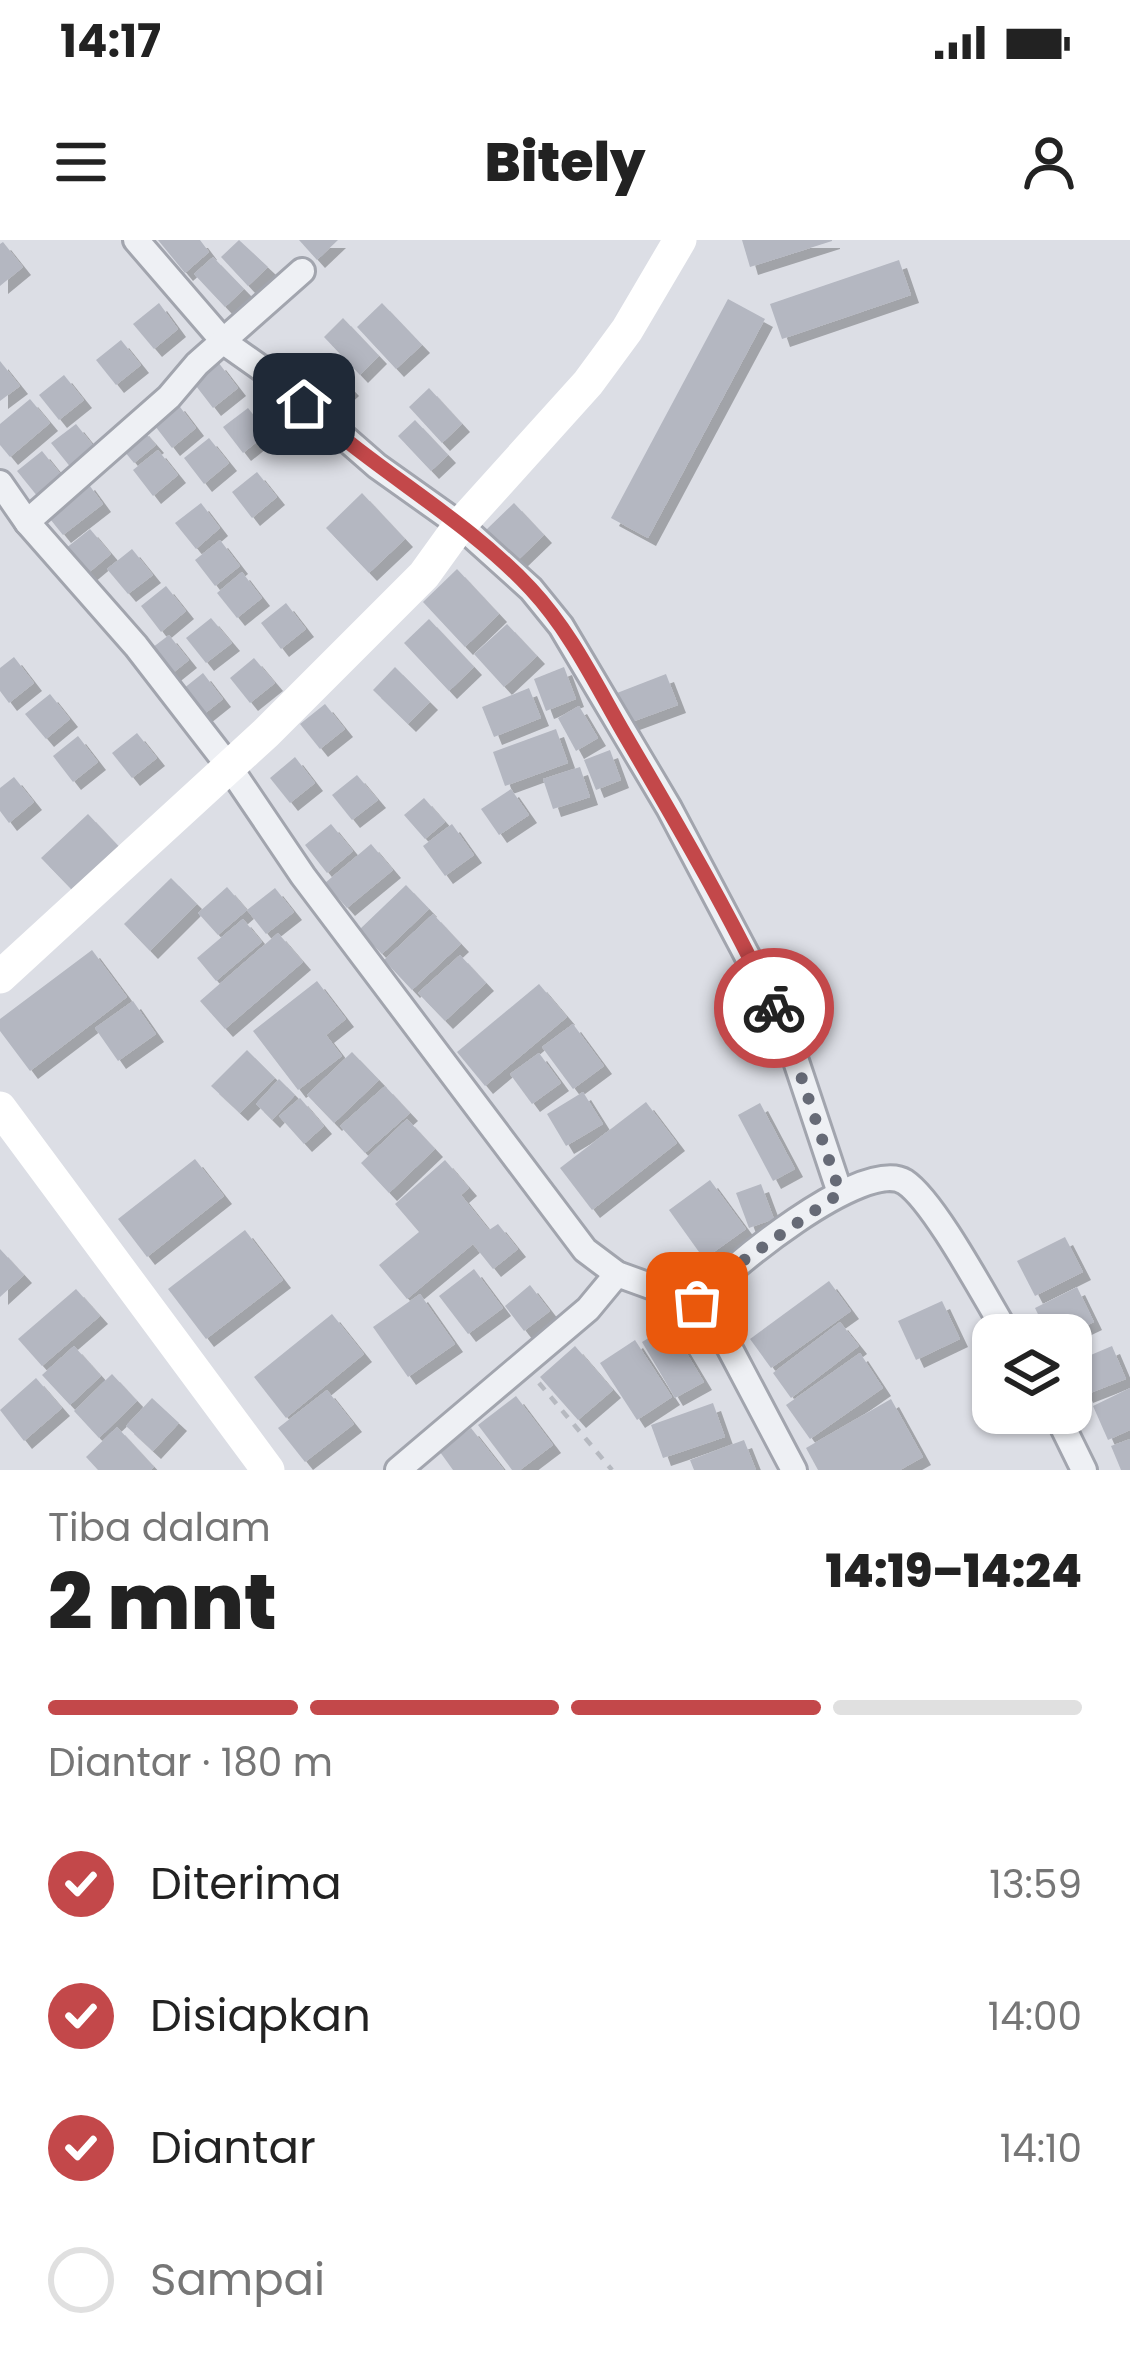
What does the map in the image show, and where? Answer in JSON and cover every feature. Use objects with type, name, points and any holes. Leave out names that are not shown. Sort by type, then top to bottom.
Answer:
[{"type":"street","points":[[136,240],[224,342],[282,383],[377,466],[460,525],[531,589],[561,626],[668,808],[791,1046],[840,1193]]},
{"type":"street","points":[[0,977],[266,733],[424,575],[460,525],[588,383],[627,330],[680,240]]},
{"type":"street","points":[[27,522],[302,271]]},
{"type":"street","points":[[0,483],[228,765],[303,876],[585,1250],[616,1274],[697,1303],[739,1363],[794,1470]]},
{"type":"street","points":[[0,1108],[268,1470]]},
{"type":"street","points":[[697,1303],[717,1279],[840,1193],[874,1178],[908,1184],[944,1230],[995,1314]]},
{"type":"street","points":[[398,1470],[587,1309],[616,1274]]},
{"type":"street","points":[[1066,1434],[1084,1470]]},
{"type":"path","points":[[524,1365],[612,1470]]},
{"type":"building","points":[[158,240],[200,240],[209,252],[185,273]]},
{"type":"building","points":[[239,240],[268,267],[248,286],[221,257]]},
{"type":"building","points":[[299,240],[338,240],[317,260]]},
{"type":"building","points":[[742,240],[832,240],[832,241],[750,267]]},
{"type":"building","points":[[0,244],[23,267],[0,286]]},
{"type":"building","points":[[213,257],[244,289],[225,307],[194,274]]},
{"type":"building","points":[[899,260],[911,295],[782,339],[770,304]]},
{"type":"building","points":[[728,299],[765,319],[648,538],[611,518]]},
{"type":"building","points":[[159,303],[178,329],[154,349],[133,324]]},
{"type":"building","points":[[382,303],[422,345],[396,369],[357,327]]},
{"type":"building","points":[[343,318],[379,356],[360,375],[324,337]]},
{"type":"building","points":[[121,340],[141,365],[116,385],[96,360]]},
{"type":"building","points":[[320,355],[351,388],[326,411],[295,379]]},
{"type":"building","points":[[0,361],[20,386],[0,401]]},
{"type":"building","points":[[218,362],[238,388],[213,408],[193,382]]},
{"type":"building","points":[[64,375],[84,400],[59,420],[39,395]]},
{"type":"building","points":[[429,388],[462,424],[442,443],[409,407]]},
{"type":"building","points":[[30,399],[50,423],[10,457],[0,445],[0,424]]},
{"type":"building","points":[[177,403],[196,428],[172,448],[152,422]]},
{"type":"building","points":[[248,408],[268,433],[243,453],[223,427]]},
{"type":"building","points":[[415,420],[448,455],[431,471],[398,436]]},
{"type":"building","points":[[76,424],[96,449],[72,469],[51,443]]},
{"type":"building","points":[[141,428],[156,445],[134,463],[120,446]]},
{"type":"building","points":[[209,438],[229,463],[204,484],[184,458]]},
{"type":"building","points":[[158,450],[178,475],[153,496],[133,470]]},
{"type":"building","points":[[42,451],[63,477],[38,497],[17,471]]},
{"type":"building","points":[[257,472],[277,497],[252,518],[232,492]]},
{"type":"building","points":[[87,482],[103,504],[63,535],[46,514]]},
{"type":"building","points":[[362,493],[405,539],[369,573],[326,528]]},
{"type":"building","points":[[201,503],[220,528],[196,549],[175,523]]},
{"type":"building","points":[[514,503],[544,535],[516,562],[486,530]]},
{"type":"building","points":[[90,529],[111,554],[86,575],[65,549]]},
{"type":"building","points":[[220,540],[240,566],[215,586],[195,560]]},
{"type":"building","points":[[132,549],[153,575],[128,594],[107,569]]},
{"type":"building","points":[[457,569],[499,614],[465,647],[423,602]]},
{"type":"building","points":[[242,572],[262,598],[237,618],[217,593]]},
{"type":"building","points":[[166,586],[186,611],[161,632],[141,606]]},
{"type":"building","points":[[286,603],[306,629],[281,649],[261,623]]},
{"type":"building","points":[[211,618],[232,643],[206,663],[186,638]]},
{"type":"building","points":[[429,619],[474,667],[449,691],[404,643]]},
{"type":"building","points":[[507,624],[537,656],[504,687],[474,654]]},
{"type":"building","points":[[169,635],[189,660],[164,680],[144,654]]},
{"type":"building","points":[[14,657],[34,683],[9,703],[0,691],[0,668]]},
{"type":"building","points":[[254,658],[275,683],[250,703],[230,678]]},
{"type":"building","points":[[395,667],[430,702],[408,724],[373,690]]},
{"type":"building","points":[[564,667],[576,699],[546,711],[534,679]]},
{"type":"building","points":[[203,673],[223,699],[198,719],[178,693]]},
{"type":"building","points":[[666,674],[678,705],[629,723],[617,693]]},
{"type":"building","points":[[529,688],[541,718],[494,737],[482,707]]},
{"type":"building","points":[[50,694],[70,719],[46,739],[25,714]]},
{"type":"building","points":[[325,704],[345,729],[320,749],[300,724]]},
{"type":"building","points":[[579,706],[598,738],[576,751],[558,718]]},
{"type":"building","points":[[556,729],[568,763],[505,786],[493,752]]},
{"type":"building","points":[[137,733],[157,758],[132,778],[112,753]]},
{"type":"building","points":[[78,736],[98,762],[73,782],[53,756]]},
{"type":"building","points":[[610,750],[621,780],[596,790],[584,760]]},
{"type":"building","points":[[295,757],[315,783],[290,803],[270,778]]},
{"type":"building","points":[[580,767],[590,797],[553,809],[543,779]]},
{"type":"building","points":[[357,775],[378,800],[352,820],[332,795]]},
{"type":"building","points":[[14,777],[34,802],[9,823],[0,811],[0,788]]},
{"type":"building","points":[[511,789],[529,815],[499,835],[481,809]]},
{"type":"building","points":[[424,798],[445,822],[425,839],[404,815]]},
{"type":"building","points":[[88,814],[119,847],[73,891],[41,858]]},
{"type":"building","points":[[331,824],[353,851],[327,873],[305,845]]},
{"type":"building","points":[[452,824],[474,855],[445,876],[423,846]]},
{"type":"building","points":[[371,844],[393,870],[347,908],[325,883]]},
{"type":"building","points":[[171,878],[197,904],[150,951],[124,924]]},
{"type":"building","points":[[406,885],[429,909],[382,954],[359,930]]},
{"type":"building","points":[[227,887],[247,910],[218,935],[198,913]]},
{"type":"building","points":[[275,888],[294,912],[266,934],[247,910]]},
{"type":"building","points":[[433,914],[461,944],[412,990],[384,960]]},
{"type":"building","points":[[243,919],[262,942],[216,981],[197,958]]},
{"type":"building","points":[[278,933],[303,962],[225,1029],[200,1001]]},
{"type":"building","points":[[92,950],[127,997],[30,1071],[0,1031],[0,1019]]},
{"type":"building","points":[[460,955],[486,983],[445,1021],[418,993]]},
{"type":"building","points":[[317,981],[346,1019],[326,1035],[342,1056],[298,1090],[253,1031]]},
{"type":"building","points":[[539,984],[567,1017],[485,1086],[457,1052]]},
{"type":"building","points":[[133,1001],[156,1034],[118,1061],[95,1028]]},
{"type":"building","points":[[573,1024],[604,1066],[573,1089],[542,1047]]},
{"type":"building","points":[[247,1050],[275,1078],[240,1113],[211,1086]]},
{"type":"building","points":[[352,1052],[379,1080],[334,1123],[307,1095]]},
{"type":"building","points":[[539,1053],[561,1083],[532,1104],[510,1074]]},
{"type":"building","points":[[279,1079],[295,1095],[272,1120],[256,1104]]},
{"type":"building","points":[[385,1086],[410,1113],[365,1153],[340,1126]]},
{"type":"building","points":[[583,1092],[603,1124],[566,1146],[547,1114]]},
{"type":"building","points":[[300,1098],[324,1126],[304,1144],[279,1116]]},
{"type":"building","points":[[646,1102],[677,1143],[592,1210],[560,1168]]},
{"type":"building","points":[[760,1103],[795,1169],[773,1181],[738,1115]]},
{"type":"building","points":[[407,1119],[435,1149],[389,1193],[361,1163]]},
{"type":"building","points":[[195,1159],[224,1196],[147,1257],[118,1219]]},
{"type":"building","points":[[445,1160],[469,1188],[461,1195],[489,1230],[498,1224],[518,1249],[493,1269],[473,1244],[407,1299],[379,1265],[419,1232],[395,1204]]},
{"type":"building","points":[[710,1180],[746,1229],[704,1259],[669,1210]]},
{"type":"building","points":[[761,1184],[774,1219],[749,1228],[736,1193]]},
{"type":"building","points":[[245,1230],[283,1280],[206,1339],[168,1289]]},
{"type":"building","points":[[1065,1237],[1083,1272],[1035,1296],[1017,1261]]},
{"type":"building","points":[[0,1249],[24,1275],[0,1297]]},
{"type":"building","points":[[474,1269],[503,1308],[468,1334],[439,1296]]},
{"type":"building","points":[[829,1281],[851,1311],[771,1368],[750,1339]]},
{"type":"building","points":[[530,1285],[550,1311],[524,1331],[505,1306]]},
{"type":"building","points":[[1077,1287],[1090,1314],[1038,1314],[1035,1308]]},
{"type":"building","points":[[76,1289],[100,1316],[42,1366],[18,1339]]},
{"type":"building","points":[[420,1294],[455,1344],[408,1377],[373,1327]]},
{"type":"building","points":[[942,1301],[960,1339],[916,1360],[898,1321]]},
{"type":"building","points":[[332,1314],[364,1354],[286,1418],[254,1377]]},
{"type":"building","points":[[840,1322],[859,1346],[791,1398],[773,1373]]},
{"type":"building","points":[[670,1325],[704,1382],[675,1398],[642,1342]]},
{"type":"building","points":[[635,1340],[672,1397],[637,1420],[600,1363]]},
{"type":"building","points":[[74,1346],[101,1376],[70,1405],[42,1375]]},
{"type":"building","points":[[575,1346],[613,1390],[578,1420],[540,1377]]},
{"type":"building","points":[[1112,1346],[1126,1379],[1092,1392],[1092,1354]]},
{"type":"building","points":[[860,1353],[883,1388],[810,1439],[786,1405]]},
{"type":"building","points":[[112,1374],[137,1401],[99,1438],[74,1411]]},
{"type":"building","points":[[36,1378],[62,1408],[24,1441],[0,1410]]},
{"type":"building","points":[[1130,1388],[1130,1430],[1108,1440],[1093,1406]]},
{"type":"building","points":[[327,1390],[354,1424],[305,1462],[278,1428]]},
{"type":"building","points":[[516,1396],[553,1445],[520,1470],[512,1470],[478,1425]]},
{"type":"building","points":[[152,1398],[179,1423],[153,1451],[126,1426]]},
{"type":"building","points":[[891,1399],[923,1457],[900,1470],[818,1470],[806,1448]]},
{"type":"building","points":[[713,1403],[725,1437],[663,1458],[651,1425]]},
{"type":"building","points":[[117,1427],[154,1467],[151,1470],[98,1470],[86,1457]]},
{"type":"building","points":[[471,1428],[504,1470],[453,1470],[440,1452]]},
{"type":"building","points":[[1130,1439],[1130,1470],[1121,1470],[1111,1446]]},
{"type":"building","points":[[744,1440],[756,1470],[694,1470],[690,1460]]},
{"type":"way so far","points":[[697,1303],[717,1279],[840,1193],[774,1008]]},
{"type":"route","points":[[304,404],[377,466],[460,525],[531,589],[561,626],[668,808],[774,1008]]}]
